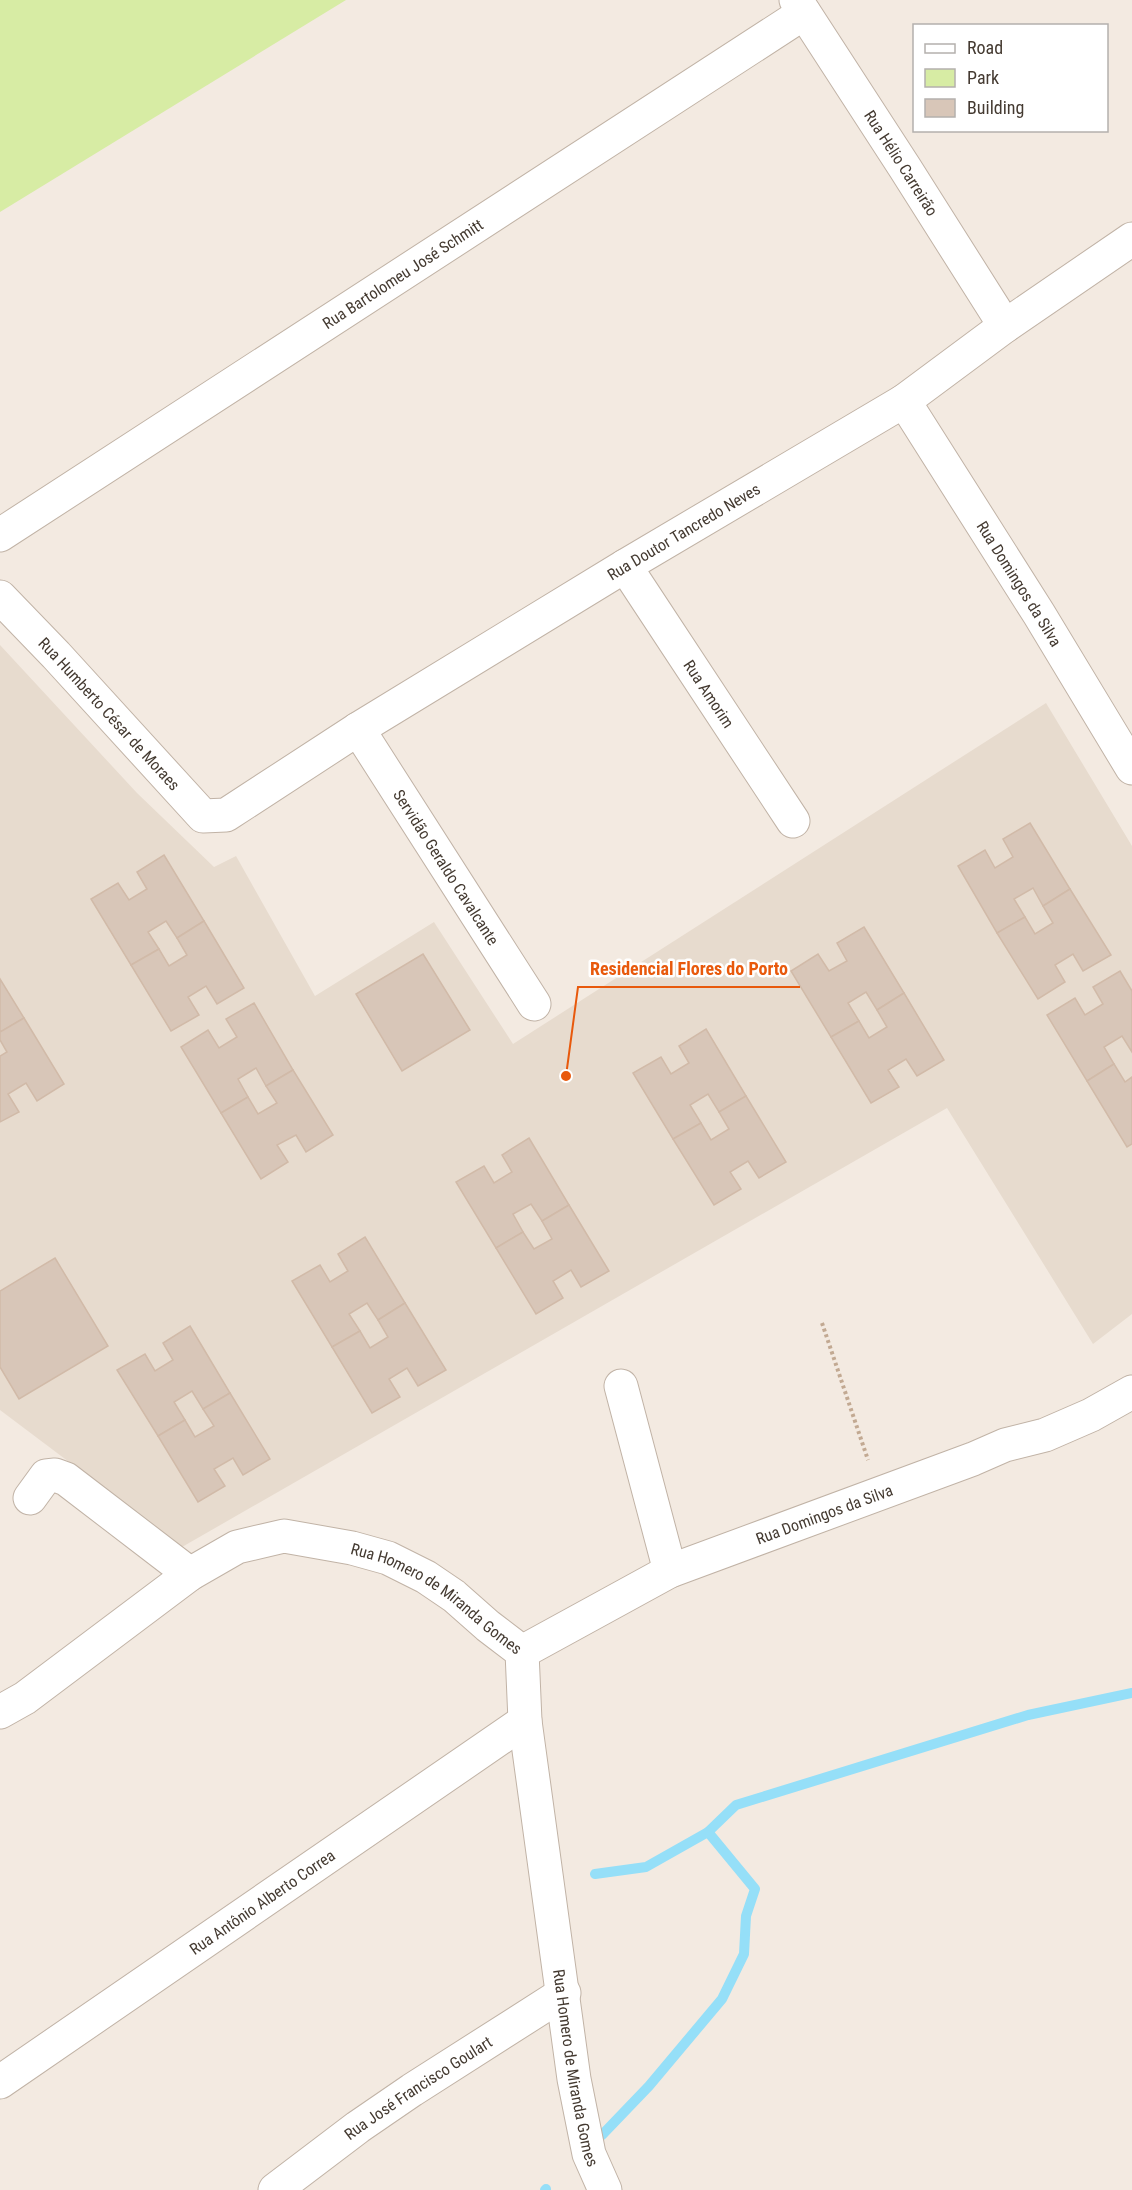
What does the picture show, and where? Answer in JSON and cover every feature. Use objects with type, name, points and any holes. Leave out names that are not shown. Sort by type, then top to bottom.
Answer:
[{"type":"street","name":"Rua Hélio Carreirão","points":[[800,6],[1005,326]]},
{"type":"street","name":"Rua Bartolomeu José Schmitt","points":[[0,535],[800,6]]},
{"type":"street","name":"Rua Doutor Tancredo Neves","points":[[226,815],[358,729],[625,566],[904,401],[1005,326],[1132,239]]},
{"type":"street","name":"Rua Domingos da Silva","points":[[904,401],[1039,614],[1132,768]]},
{"type":"street","name":"Rua Amorim","points":[[625,566],[793,821]]},
{"type":"street","name":"Rua Humberto César de Moraes","points":[[0,597],[203,816],[226,815]]},
{"type":"street","name":"Servidão Geraldo Cavalcante","points":[[358,729],[534,1004]]},
{"type":"street","points":[[621,1386],[670,1571]]},
{"type":"street","name":"Rua Domingos da Silva","points":[[522,1652],[670,1571],[973,1459],[1005,1444],[1045,1435],[1132,1392]]},
{"type":"street","points":[[30,1498],[46,1476],[55,1474],[66,1479],[190,1574]]},
{"type":"street","name":"Rua Homero de Miranda Gomes","points":[[0,1712],[25,1698],[190,1574],[237,1547],[284,1536],[352,1548],[388,1558],[426,1577],[454,1596],[522,1652],[525,1721],[580,2114],[589,2154],[605,2190]]},
{"type":"street","name":"Rua Antônio Alberto Correa","points":[[0,2082],[525,1721]]},
{"type":"street","name":"Rua José Francisco Goulart","points":[[275,2190],[358,2127],[412,2090],[564,1993]]},
{"type":"path","points":[[822,1323],[879,1492]]},
{"type":"shaded area","points":[[0,645],[137,793],[214,867],[236,856],[315,996],[434,922],[513,1044],[1046,703],[1132,846],[1132,1314],[1093,1344],[947,1108],[182,1547],[0,1410]]},
{"type":"green space","points":[[0,0],[346,0],[0,212]]},
{"type":"building","points":[[1030,823],[1070,889],[1043,906],[1033,888],[1014,899],[1025,917],[997,933],[958,866],[985,850],[995,868],[1013,857],[1003,839]]},
{"type":"building","points":[[164,855],[204,921],[177,938],[166,921],[148,932],[159,949],[131,965],[91,899],[118,883],[129,900],[147,889],[137,872]]},
{"type":"building","points":[[1070,889],[1111,955],[1083,971],[1073,954],[1055,965],[1065,982],[1038,999],[997,933],[1025,917],[1035,934],[1053,923],[1043,906]]},
{"type":"building","points":[[204,921],[244,988],[217,1004],[206,986],[188,997],[199,1015],[171,1031],[131,965],[159,949],[169,966],[187,955],[177,938]]},
{"type":"building","points":[[864,927],[904,993],[877,1010],[866,992],[848,1003],[859,1021],[831,1037],[791,971],[818,954],[829,971],[847,961],[837,943]]},
{"type":"building","points":[[423,954],[470,1030],[402,1071],[356,994]]},
{"type":"building","points":[[1120,971],[1132,991],[1132,1052],[1122,1036],[1104,1047],[1114,1064],[1087,1081],[1047,1015],[1075,998],[1085,1015],[1103,1004],[1093,987]]},
{"type":"building","points":[[0,979],[24,1018],[0,1032]]},
{"type":"building","points":[[904,993],[944,1060],[917,1076],[906,1059],[888,1070],[899,1087],[871,1103],[831,1037],[859,1021],[869,1038],[887,1027],[877,1010]]},
{"type":"building","points":[[254,1003],[293,1070],[266,1086],[256,1068],[238,1079],[248,1097],[221,1113],[181,1047],[208,1030],[219,1048],[237,1037],[226,1019]]},
{"type":"building","points":[[24,1018],[64,1084],[37,1101],[26,1083],[8,1094],[19,1112],[0,1122],[0,1056],[7,1052],[0,1040],[0,1032]]},
{"type":"building","points":[[706,1029],[746,1096],[719,1112],[708,1094],[690,1105],[701,1123],[673,1139],[633,1073],[661,1057],[671,1074],[689,1063],[679,1046]]},
{"type":"building","points":[[1114,1064],[1125,1082],[1132,1077],[1132,1144],[1127,1147],[1087,1081]]},
{"type":"building","points":[[293,1070],[333,1135],[306,1152],[296,1135],[277,1145],[288,1162],[261,1179],[221,1113],[248,1097],[258,1114],[277,1103],[266,1086]]},
{"type":"building","points":[[746,1096],[786,1162],[759,1178],[748,1161],[730,1172],[741,1189],[714,1205],[673,1139],[701,1123],[711,1140],[729,1129],[719,1112]]},
{"type":"building","points":[[529,1138],[569,1205],[542,1221],[531,1204],[513,1214],[523,1232],[496,1248],[456,1182],[484,1166],[494,1183],[512,1172],[502,1155]]},
{"type":"building","points":[[569,1205],[609,1271],[581,1287],[571,1270],[553,1281],[563,1298],[536,1314],[496,1248],[523,1232],[534,1249],[552,1239],[542,1221]]},
{"type":"building","points":[[365,1237],[405,1303],[378,1320],[367,1303],[349,1314],[360,1331],[332,1347],[292,1281],[320,1265],[330,1282],[348,1271],[338,1254]]},
{"type":"building","points":[[55,1258],[108,1346],[19,1399],[0,1367],[0,1291]]},
{"type":"building","points":[[405,1303],[446,1370],[418,1386],[407,1368],[389,1379],[400,1397],[372,1413],[332,1347],[360,1331],[370,1348],[388,1337],[378,1320]]},
{"type":"building","points":[[190,1326],[230,1393],[203,1409],[192,1391],[174,1402],[185,1420],[158,1436],[117,1370],[145,1354],[155,1371],[173,1360],[163,1343]]},
{"type":"building","points":[[230,1393],[270,1459],[243,1475],[233,1458],[214,1469],[225,1486],[198,1502],[158,1436],[185,1420],[195,1437],[214,1426],[203,1409]]},
{"type":"waterway","points":[[595,1874],[646,1867],[708,1832],[736,1805],[1028,1715],[1132,1693]]},
{"type":"waterway","points":[[602,2135],[649,2086],[722,1999],[744,1954],[746,1916],[755,1889],[708,1832]]},
{"type":"place","name":"Residencial Flores do Porto","points":[[566,1076]]}]
